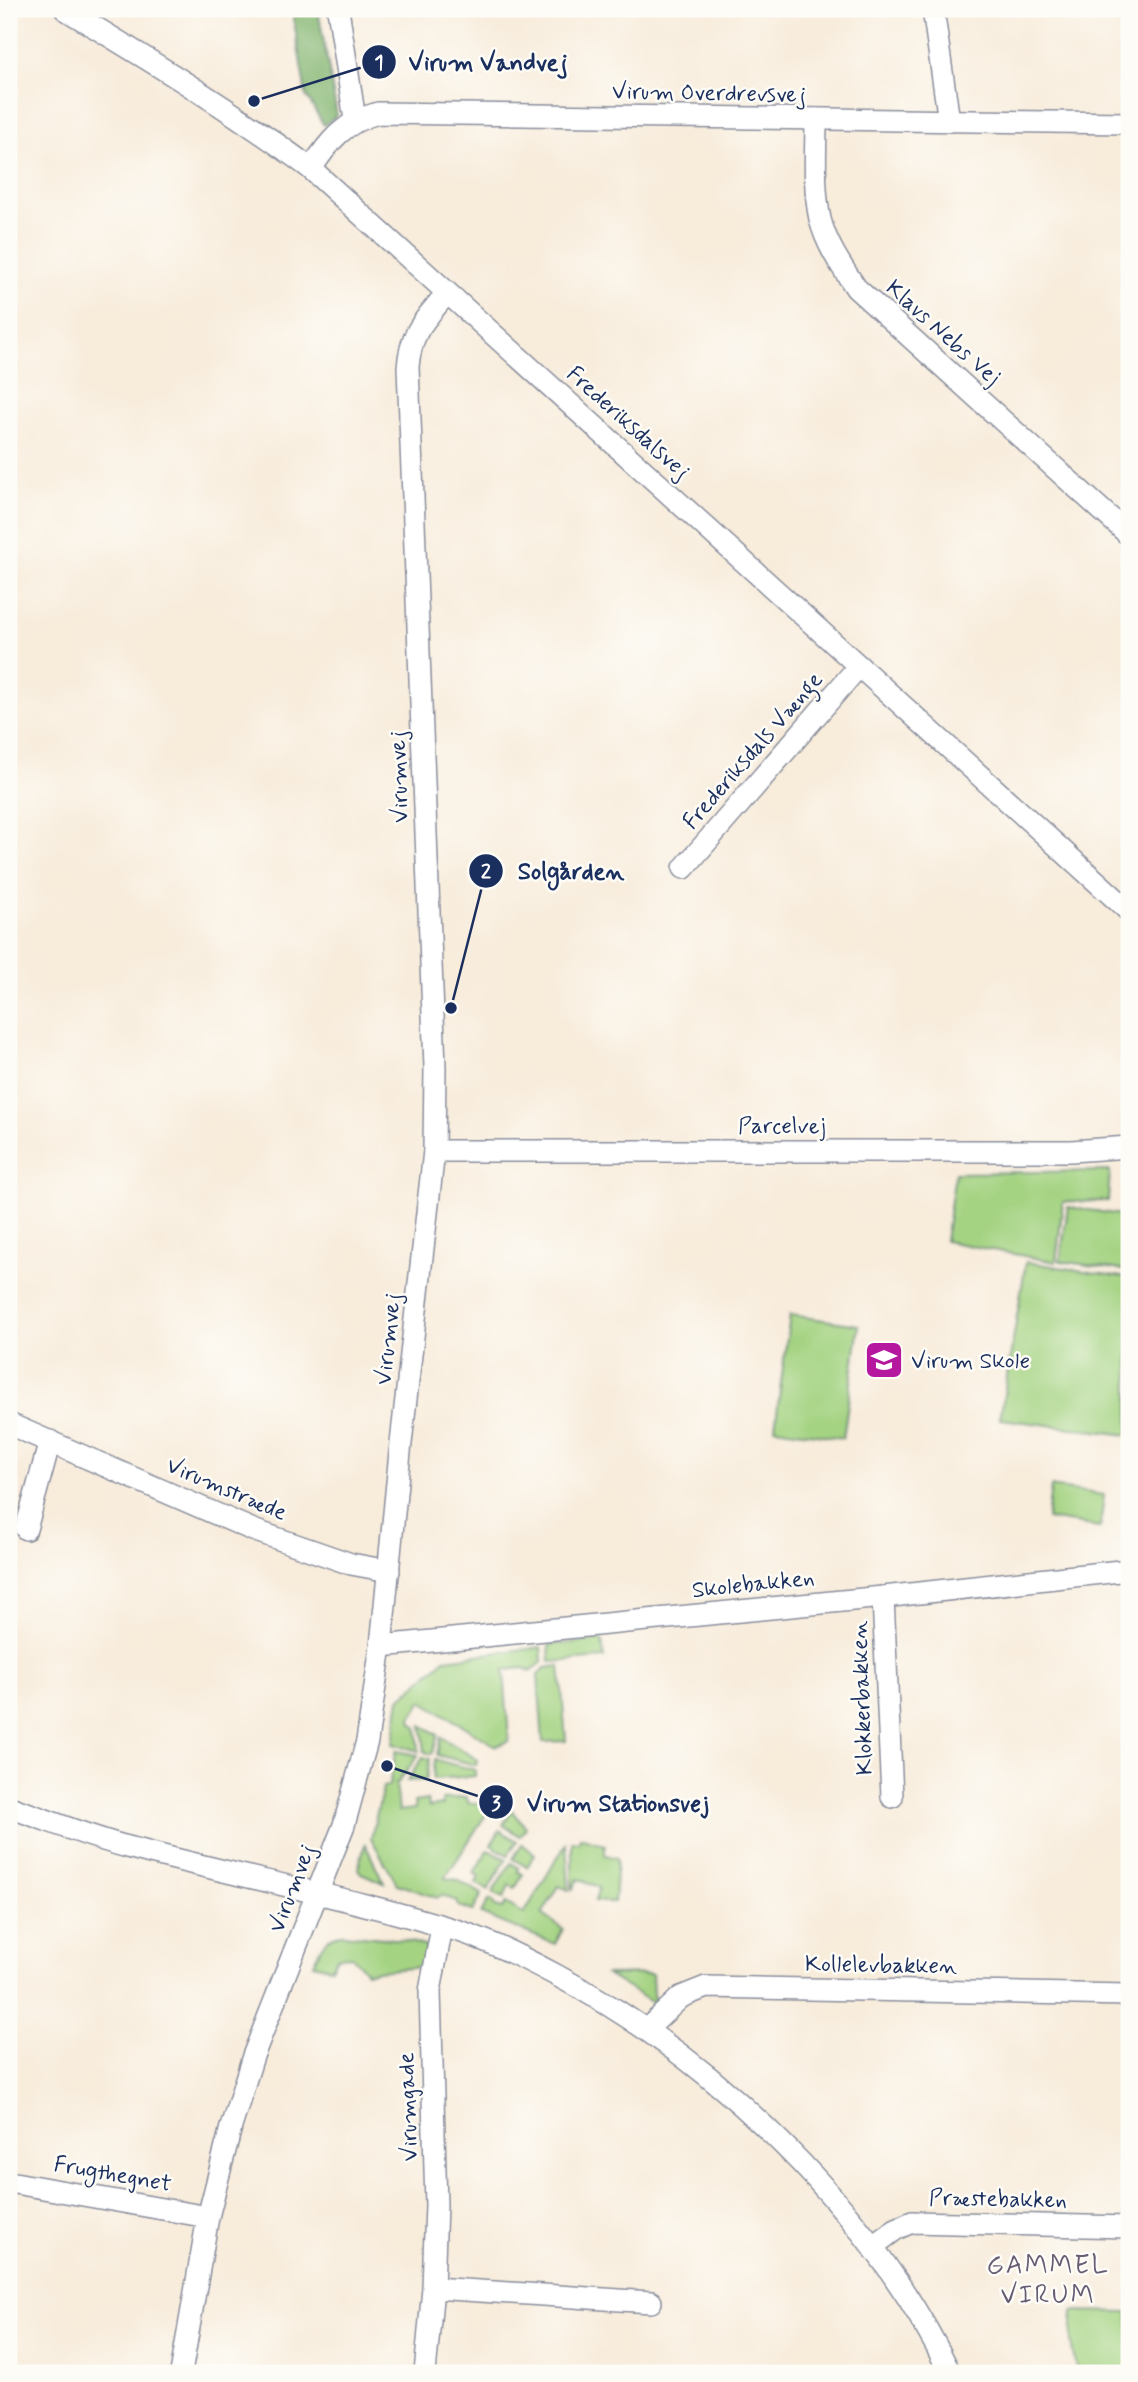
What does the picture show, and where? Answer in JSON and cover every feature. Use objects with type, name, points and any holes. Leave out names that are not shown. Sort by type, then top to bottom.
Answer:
[{"type":"street","name":"Frederiksdalsvej","points":[[65,9],[237,116],[311,169],[1129,911]]},
{"type":"street","points":[[338,9],[355,120]]},
{"type":"street","points":[[933,9],[948,121]]},
{"type":"street","name":"Virum Overdrevsvej","points":[[311,169],[329,142],[355,120],[378,113],[1129,123]]},
{"type":"street","name":"Klavs Nebs Vej","points":[[816,119],[816,185],[821,221],[835,257],[856,288],[1129,535]]},
{"type":"street","name":"Virumvej","points":[[181,2373],[208,2217],[231,2127],[253,2056],[344,1825],[367,1741],[381,1646],[434,1151],[435,1067],[408,367],[410,345],[419,327],[447,293]]},
{"type":"street","name":"Frederiksdals Vænge","points":[[684,868],[859,666]]},
{"type":"street","name":"Parcelvej","points":[[434,1151],[1071,1151],[1129,1147]]},
{"type":"street","name":"Virumstræde","points":[[9,1423],[253,1530],[351,1564],[389,1571]]},
{"type":"street","points":[[26,1529],[50,1441]]},
{"type":"street","name":"Skolebakken","points":[[381,1646],[1129,1570]]},
{"type":"street","name":"Klokkerbakken","points":[[883,1597],[892,1797]]},
{"type":"street","points":[[9,1807],[125,1846],[464,1933],[517,1955],[584,1990],[647,2029],[710,2078],[826,2188],[873,2246],[916,2312],[950,2373]]},
{"type":"street","name":"Virumgade","points":[[425,2373],[433,2288],[436,2205],[430,1991],[442,1927]]},
{"type":"street","name":"Kollelevbakken","points":[[647,2029],[681,1997],[706,1987],[1129,1995]]},
{"type":"street","name":"Frugthegnet","points":[[9,2182],[208,2217]]},
{"type":"street","name":"Præstebakken","points":[[873,2246],[896,2229],[912,2222],[1129,2227]]},
{"type":"street","points":[[433,2288],[651,2302]]},
{"type":"green space","points":[[292,9],[318,9],[337,115],[324,125],[306,96]]},
{"type":"green space","points":[[1110,1171],[1108,1201],[1063,1202],[1056,1262],[945,1241],[955,1173]]},
{"type":"green space","points":[[1068,1207],[1129,1216],[1129,1271],[1060,1261]]},
{"type":"green space","points":[[1026,1262],[1129,1278],[1129,1435],[1000,1419]]},
{"type":"green space","points":[[790,1315],[859,1325],[843,1438],[775,1428]]},
{"type":"green space","points":[[1051,1487],[1104,1495],[1100,1527],[1047,1519]]},
{"type":"green space","points":[[602,1640],[604,1658],[550,1662],[549,1645]]},
{"type":"green space","points":[[541,1647],[542,1662],[531,1672],[524,1668],[504,1670],[509,1741],[496,1746],[422,1701],[411,1718],[417,1727],[419,1751],[393,1744],[400,1699],[445,1659]]},
{"type":"green space","points":[[560,1666],[566,1741],[543,1742],[538,1675],[545,1668]]},
{"type":"green space","points":[[422,1725],[438,1735],[432,1754],[425,1752]]},
{"type":"green space","points":[[441,1737],[478,1760],[476,1765],[437,1755]]},
{"type":"green space","points":[[396,1751],[418,1755],[396,1783],[399,1811],[415,1809],[414,1802],[428,1800],[429,1807],[443,1805],[442,1799],[467,1797],[468,1803],[483,1803],[490,1808],[445,1878],[457,1880],[482,1894],[473,1911],[458,1906],[458,1902],[442,1895],[437,1898],[397,1884],[371,1838],[383,1787],[389,1786]]},
{"type":"green space","points":[[423,1757],[430,1759],[426,1780],[407,1781]]},
{"type":"green space","points":[[435,1760],[475,1770],[475,1776],[433,1779]]},
{"type":"green space","points":[[512,1810],[526,1827],[520,1836],[503,1825]]},
{"type":"green space","points":[[500,1830],[517,1841],[508,1855],[491,1845]]},
{"type":"green space","points":[[580,1837],[605,1845],[605,1855],[617,1858],[614,1902],[595,1901],[599,1887],[578,1879],[572,1890],[572,1841],[579,1842]]},
{"type":"green space","points":[[566,1843],[569,1890],[559,1886],[542,1914],[563,1929],[555,1944],[481,1914],[489,1900],[494,1906],[502,1909],[506,1903],[524,1914]]},
{"type":"green space","points":[[365,1844],[384,1883],[358,1869]]},
{"type":"green space","points":[[522,1844],[535,1854],[527,1867],[513,1859]]},
{"type":"green space","points":[[488,1850],[506,1859],[488,1890],[476,1883],[479,1876],[474,1873]]},
{"type":"green space","points":[[511,1863],[523,1874],[515,1888],[509,1885],[504,1898],[492,1893]]},
{"type":"green space","points":[[342,1934],[404,1940],[427,1947],[421,1967],[366,1972],[352,1956],[337,1957],[331,1968],[313,1964],[326,1940]]},
{"type":"green space","points":[[652,1974],[653,1996],[656,1999],[653,2003],[607,1975]]},
{"type":"green space","points":[[1073,2311],[1129,2312],[1129,2373],[1077,2373],[1071,2342]]},
{"type":"place","name":"Virum Vandvej","points":[[254,101]]},
{"type":"place","name":"Solgården","points":[[451,1008]]},
{"type":"place","name":"Virum Skole","points":[[884,1360]]},
{"type":"place","name":"Virum Stationsvej","points":[[387,1766]]},
{"type":"district","name":"GAMMEL VIRUM","points":[[1048,2279]]}]
